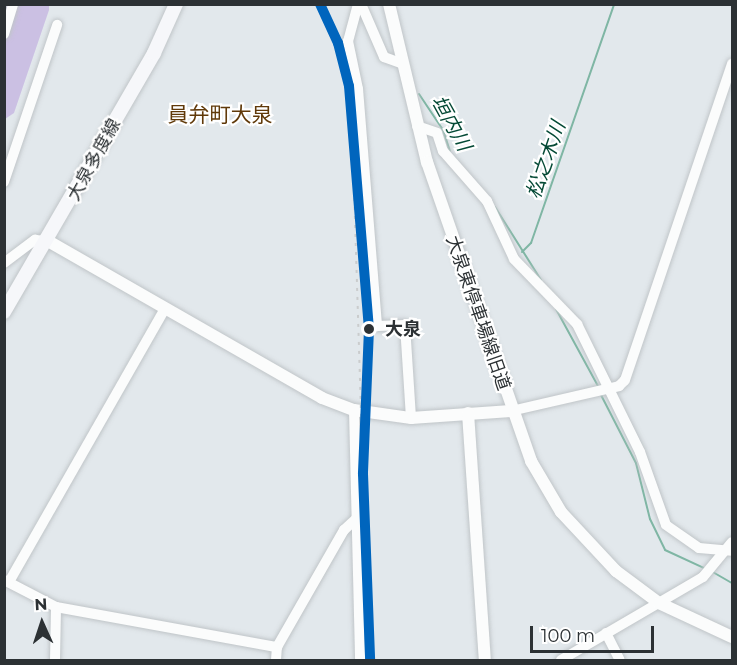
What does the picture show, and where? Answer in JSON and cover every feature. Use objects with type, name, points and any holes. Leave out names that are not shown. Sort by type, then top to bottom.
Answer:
[{"type":"main road","name":"大泉多度線","points":[[4,312],[48,241],[176,4]]},
{"type":"street","points":[[4,33],[13,4]]},
{"type":"street","points":[[359,4],[384,57],[403,64]]},
{"type":"street","points":[[359,4],[348,41],[358,90],[377,326],[405,325],[411,418]]},
{"type":"street","name":"大泉東停車場線旧道","points":[[48,241],[322,398],[354,410],[411,418],[511,411],[417,126],[389,4]]},
{"type":"street","points":[[4,182],[57,25]]},
{"type":"street","points":[[732,64],[625,380],[607,389],[511,411],[561,512],[616,571],[659,603],[732,637]]},
{"type":"street","points":[[417,126],[436,133],[443,151],[487,201],[514,258],[558,305],[607,389],[649,473],[666,525],[699,548],[724,554]]},
{"type":"street","points":[[4,262],[35,240],[48,241]]},
{"type":"street","points":[[165,309],[7,581],[56,607],[277,647]]},
{"type":"street","points":[[354,410],[360,660]]},
{"type":"street","points":[[468,413],[485,660]]},
{"type":"street","points":[[276,660],[277,647],[356,519]]},
{"type":"street","points":[[568,659],[606,633],[707,573],[732,542]]},
{"type":"street","points":[[55,660],[56,607]]},
{"type":"street","points":[[606,633],[620,660]]},
{"type":"shaded area","points":[[5,5],[49,5],[49,10],[14,113],[5,119]]},
{"type":"waterway","name":"松之木川","points":[[522,252],[531,243],[614,4]]},
{"type":"waterway","name":"垣内川","points":[[419,94],[443,130],[450,151]]},
{"type":"waterway","name":"垣内川","points":[[495,207],[541,280]]},
{"type":"waterway","points":[[556,309],[599,388]]},
{"type":"waterway","points":[[600,393],[636,463],[650,519],[665,550],[706,569]]},
{"type":"waterway","points":[[711,571],[732,583]]},
{"type":"railway","points":[[354,189],[363,474]]},
{"type":"transit line","points":[[320,4],[338,43],[349,86],[369,329],[363,474],[370,660]]},
{"type":"place","name":"大泉","points":[[369,329]]},
{"type":"district","name":"員弁町大泉","points":[[220,115]]}]
